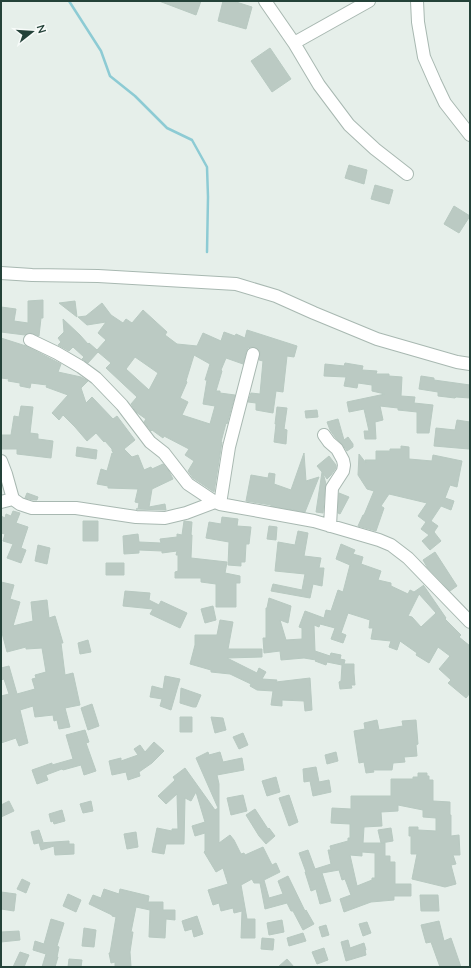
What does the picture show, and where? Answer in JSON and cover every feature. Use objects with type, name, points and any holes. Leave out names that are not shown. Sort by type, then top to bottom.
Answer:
[{"type":"street","points":[[265,1],[294,43],[319,85],[349,125],[375,149],[407,174]]},
{"type":"street","points":[[294,43],[369,1]]},
{"type":"street","points":[[417,1],[419,29],[424,56],[445,103],[470,135]]},
{"type":"street","points":[[1,273],[98,276],[236,284],[276,296],[377,339],[457,362],[470,364]]},
{"type":"street","points":[[30,340],[57,353],[96,378],[122,405],[150,442],[164,453],[188,484],[217,503],[314,521],[391,544],[408,558],[470,622]]},
{"type":"street","points":[[217,503],[229,447],[253,354]]},
{"type":"street","points":[[324,435],[337,449],[344,465],[343,471],[332,488],[330,526]]},
{"type":"street","points":[[1,461],[13,498],[20,504],[32,508],[76,508],[136,517],[166,518],[186,514],[217,503]]},
{"type":"street","points":[[1,502],[13,498]]},
{"type":"building","points":[[159,1],[201,1],[196,15]]},
{"type":"building","points":[[223,1],[233,1],[252,7],[246,29],[218,21]]},
{"type":"building","points":[[270,48],[291,79],[272,92],[251,61]]},
{"type":"building","points":[[349,165],[367,170],[364,184],[345,178]]},
{"type":"building","points":[[375,185],[393,190],[389,204],[371,199]]},
{"type":"building","points":[[454,206],[470,216],[459,233],[444,224]]},
{"type":"building","points":[[43,300],[43,318],[41,318],[39,336],[30,333],[25,335],[1,332],[1,307],[16,309],[14,321],[28,323],[28,301]]},
{"type":"building","points":[[75,301],[77,317],[59,303]]},
{"type":"building","points":[[102,303],[111,315],[123,323],[126,319],[132,323],[143,310],[167,332],[165,335],[177,344],[197,346],[203,333],[221,341],[224,332],[235,336],[236,334],[245,338],[247,330],[297,346],[294,357],[287,356],[283,392],[276,391],[273,413],[256,410],[256,403],[248,402],[251,393],[260,394],[263,361],[259,360],[260,352],[258,349],[254,347],[248,348],[243,364],[226,358],[221,370],[222,371],[216,391],[235,395],[221,442],[214,492],[193,478],[188,471],[194,461],[185,455],[189,449],[164,436],[163,438],[152,430],[151,431],[144,422],[146,419],[136,412],[131,404],[137,397],[106,368],[111,363],[98,352],[88,363],[82,359],[84,357],[73,347],[69,351],[58,345],[61,342],[58,338],[64,332],[63,319],[88,344],[89,343],[97,350],[106,340],[98,333],[106,322],[87,325],[78,317],[86,316]],"holes":[[[194,355],[210,364],[205,380],[207,380],[203,404],[215,406],[210,424],[182,415],[188,402],[180,398],[187,382],[186,381]],[[135,357],[158,373],[149,390],[126,369]]]},
{"type":"building","points":[[1,338],[26,346],[61,364],[58,372],[81,377],[88,381],[81,388],[86,403],[92,397],[113,419],[117,416],[135,440],[124,449],[132,457],[138,455],[144,470],[151,467],[152,469],[163,464],[169,471],[173,479],[152,489],[149,507],[165,504],[166,510],[136,509],[138,509],[139,503],[135,502],[138,489],[108,488],[108,486],[97,484],[101,469],[107,471],[112,453],[114,453],[112,449],[96,433],[87,441],[63,415],[59,420],[52,413],[68,395],[46,387],[47,385],[31,383],[30,388],[20,386],[20,383],[8,381],[9,379],[1,378]]},
{"type":"building","points":[[345,363],[363,366],[362,370],[377,371],[376,374],[389,374],[389,376],[402,377],[401,396],[415,397],[414,403],[433,405],[429,433],[417,433],[417,412],[380,406],[383,420],[375,422],[376,439],[365,439],[364,431],[369,431],[364,409],[349,412],[347,402],[385,394],[372,391],[372,385],[358,383],[357,388],[344,386],[346,377],[324,376],[325,364],[344,366]]},
{"type":"building","points":[[421,376],[434,378],[434,380],[470,385],[470,398],[438,396],[438,392],[419,389]]},
{"type":"building","points":[[21,406],[33,407],[30,433],[38,434],[38,439],[53,441],[51,458],[17,454],[17,449],[1,449],[1,435],[11,435],[14,416],[19,417]]},
{"type":"building","points":[[277,407],[287,408],[284,429],[287,430],[286,444],[274,442]]},
{"type":"building","points":[[317,410],[318,417],[306,418],[305,411]]},
{"type":"building","points":[[338,419],[344,440],[348,437],[353,444],[353,447],[347,451],[330,430],[327,422]]},
{"type":"building","points":[[457,420],[470,422],[469,449],[434,446],[436,428],[455,430]]},
{"type":"building","points":[[401,446],[409,447],[409,459],[432,461],[433,455],[462,461],[457,487],[450,485],[445,498],[454,501],[451,510],[441,506],[431,521],[438,526],[434,532],[441,541],[430,550],[422,541],[429,535],[421,529],[426,522],[418,516],[427,503],[389,494],[381,506],[384,508],[376,531],[358,526],[374,491],[367,489],[358,475],[359,454],[366,463],[365,460],[376,460],[376,451],[401,449]]},
{"type":"building","points":[[77,447],[97,450],[96,459],[76,456]]},
{"type":"building","points":[[304,453],[306,481],[319,477],[305,512],[246,501],[251,475],[268,478],[269,473],[275,474],[274,484],[291,490]]},
{"type":"building","points":[[329,456],[336,465],[336,468],[327,479],[323,473],[326,484],[323,513],[316,512],[322,472],[317,466]]},
{"type":"building","points":[[27,493],[38,497],[37,500],[25,498]]},
{"type":"building","points":[[339,493],[349,497],[340,514],[338,513]]},
{"type":"building","points":[[13,511],[20,513],[16,523],[28,527],[21,548],[26,550],[21,563],[7,558],[13,544],[3,541],[5,534],[1,533],[1,516],[5,518],[6,514],[11,516]]},
{"type":"building","points":[[222,517],[238,519],[237,526],[251,527],[249,544],[246,544],[245,562],[241,562],[241,566],[228,565],[229,542],[206,538],[209,522],[221,524]]},
{"type":"building","points":[[83,521],[98,521],[98,541],[83,541]]},
{"type":"building","points":[[184,521],[192,522],[191,558],[227,562],[225,573],[240,576],[240,583],[236,583],[236,607],[216,607],[216,584],[201,582],[201,578],[175,578],[175,572],[178,571],[177,551],[162,553],[162,551],[139,550],[139,553],[124,554],[123,536],[138,534],[139,542],[161,543],[160,539],[177,537],[177,534],[182,535]]},
{"type":"building","points":[[269,526],[277,527],[276,540],[267,539]]},
{"type":"building","points":[[298,531],[308,533],[304,556],[321,558],[319,568],[324,568],[322,586],[313,584],[310,598],[271,591],[273,584],[302,590],[305,574],[275,571],[278,542],[295,545]]},
{"type":"building","points":[[341,544],[355,550],[353,554],[363,557],[361,564],[381,571],[378,580],[391,583],[391,586],[408,594],[410,590],[414,592],[424,585],[423,586],[446,618],[445,619],[461,635],[459,637],[470,646],[470,693],[466,698],[448,683],[451,680],[439,669],[450,656],[438,647],[429,663],[416,655],[417,653],[400,641],[397,650],[389,647],[391,641],[371,639],[373,628],[369,628],[370,620],[348,613],[341,633],[346,635],[343,643],[331,639],[335,628],[320,624],[319,627],[314,625],[315,651],[330,656],[331,653],[341,655],[340,659],[345,660],[344,664],[354,664],[355,685],[351,685],[352,688],[340,689],[339,682],[341,681],[342,665],[327,662],[326,665],[315,661],[316,660],[304,658],[281,660],[280,651],[264,653],[263,638],[266,638],[266,608],[269,598],[291,606],[288,623],[280,620],[286,640],[302,639],[302,628],[299,627],[305,611],[324,618],[326,610],[331,611],[338,590],[343,592],[350,565],[336,559]],"holes":[[[419,594],[436,613],[421,627],[412,617],[408,616]]]},
{"type":"building","points":[[38,545],[50,548],[47,564],[35,561]]},
{"type":"building","points":[[435,552],[457,586],[450,591],[427,567],[423,560]]},
{"type":"building","points":[[106,563],[124,563],[124,575],[106,575]]},
{"type":"building","points":[[1,582],[14,585],[10,599],[20,602],[13,626],[33,621],[31,602],[47,600],[49,618],[55,616],[63,643],[61,643],[65,675],[73,673],[80,705],[65,708],[70,727],[59,729],[57,720],[54,721],[53,715],[35,717],[33,706],[20,710],[28,743],[19,746],[16,738],[1,743],[1,696],[9,694],[4,679],[1,680],[1,668],[9,666],[17,694],[35,689],[32,679],[36,678],[35,675],[46,672],[42,648],[26,649],[26,647],[7,652],[1,629]]},
{"type":"building","points":[[125,591],[150,593],[149,600],[159,605],[161,601],[187,613],[180,628],[150,614],[153,609],[123,606]]},
{"type":"building","points":[[213,606],[216,620],[205,623],[201,609]]},
{"type":"building","points":[[220,620],[233,622],[228,649],[262,649],[262,657],[227,658],[257,673],[259,668],[266,672],[262,679],[277,680],[276,682],[310,678],[312,710],[305,711],[304,701],[282,700],[282,706],[271,705],[273,691],[257,690],[250,686],[251,684],[230,674],[211,672],[211,670],[190,664],[195,645],[195,635],[217,635]]},
{"type":"building","points":[[88,640],[91,652],[80,654],[78,643]]},
{"type":"building","points":[[165,676],[180,679],[171,710],[160,706],[162,699],[150,697],[152,686],[163,689]]},
{"type":"building","points":[[181,688],[201,695],[196,707],[180,703]]},
{"type":"building","points":[[92,704],[99,726],[88,730],[81,708]]},
{"type":"building","points":[[180,717],[192,717],[192,732],[180,732]]},
{"type":"building","points":[[211,717],[223,718],[226,730],[215,733]]},
{"type":"building","points":[[377,720],[379,730],[403,726],[402,721],[416,720],[418,744],[416,745],[417,756],[404,757],[405,762],[393,763],[392,770],[373,770],[374,772],[366,773],[364,762],[359,763],[354,731],[365,729],[364,723]]},
{"type":"building","points":[[85,730],[89,742],[86,743],[96,771],[84,775],[81,765],[62,769],[46,775],[48,780],[37,784],[32,770],[52,763],[52,765],[73,759],[66,735]]},
{"type":"building","points":[[243,733],[248,745],[239,749],[233,737]]},
{"type":"building","points":[[154,742],[164,751],[152,763],[139,772],[140,776],[128,780],[126,772],[112,775],[109,761],[121,758],[121,761],[138,755],[134,749],[140,745],[145,752]]},
{"type":"building","points":[[208,752],[209,755],[220,752],[223,762],[242,758],[244,770],[217,775],[219,784],[219,843],[230,835],[241,854],[244,853],[245,855],[263,847],[272,865],[276,863],[280,872],[264,880],[269,898],[283,894],[278,881],[288,876],[305,911],[306,910],[314,924],[303,930],[287,903],[265,909],[260,883],[254,883],[252,879],[241,885],[247,919],[255,919],[255,938],[241,938],[242,911],[234,913],[233,908],[221,911],[219,903],[213,905],[208,890],[228,884],[223,868],[216,872],[204,852],[205,833],[195,836],[192,826],[205,822],[196,792],[191,801],[185,798],[184,844],[166,844],[164,854],[152,852],[157,828],[172,831],[172,829],[178,829],[177,794],[166,804],[158,796],[175,780],[173,777],[185,768],[215,810],[218,808],[196,758]]},
{"type":"building","points":[[336,752],[338,761],[327,764],[325,755]]},
{"type":"building","points":[[316,767],[319,782],[329,780],[331,792],[313,796],[310,781],[304,782],[303,769]]},
{"type":"building","points":[[418,773],[427,773],[429,780],[433,780],[433,801],[450,802],[451,836],[459,835],[460,855],[453,855],[456,864],[451,865],[456,884],[445,887],[412,879],[417,854],[411,854],[411,836],[409,836],[409,827],[418,827],[418,830],[436,831],[436,818],[423,817],[423,810],[398,805],[398,811],[381,812],[382,826],[364,827],[363,843],[385,843],[385,856],[390,856],[390,862],[395,862],[395,884],[411,884],[411,896],[394,896],[394,900],[371,902],[344,912],[340,899],[351,895],[345,879],[342,880],[339,870],[322,873],[331,901],[320,904],[316,889],[311,891],[299,853],[308,850],[315,869],[331,864],[328,850],[331,850],[330,846],[348,841],[348,838],[350,838],[350,824],[331,823],[332,808],[351,809],[351,796],[391,796],[391,779],[413,779],[413,777],[418,777]],"holes":[[[362,852],[375,853],[375,878],[372,878],[372,880],[357,886],[350,855],[362,856]]]},
{"type":"building","points":[[276,777],[280,792],[267,796],[262,781]]},
{"type":"building","points":[[243,795],[247,811],[231,815],[227,798]]},
{"type":"building","points":[[289,795],[298,822],[289,826],[279,798]]},
{"type":"building","points":[[9,801],[14,811],[1,817],[1,805]]},
{"type":"building","points":[[91,801],[93,811],[83,813],[80,804]]},
{"type":"building","points":[[255,809],[268,829],[269,828],[275,836],[266,844],[259,836],[246,815]]},
{"type":"building","points":[[62,810],[65,821],[54,824],[53,821],[51,822],[49,814]]},
{"type":"building","points":[[391,828],[393,841],[381,843],[378,830]]},
{"type":"building","points":[[39,830],[43,842],[34,844],[31,832]]},
{"type":"building","points":[[136,832],[138,847],[127,849],[124,834]]},
{"type":"building","points":[[69,841],[69,844],[74,844],[74,854],[55,855],[54,846],[41,850],[39,843]]},
{"type":"building","points":[[22,879],[30,883],[26,893],[17,889]]},
{"type":"building","points":[[104,889],[119,894],[120,889],[149,896],[148,902],[163,902],[163,910],[175,910],[175,920],[166,919],[165,938],[149,937],[150,910],[136,907],[131,932],[133,932],[130,952],[131,967],[115,967],[115,962],[111,963],[109,953],[116,917],[89,904],[93,895],[101,898]]},
{"type":"building","points":[[1,892],[16,894],[14,911],[1,909]]},
{"type":"building","points":[[68,894],[81,900],[76,912],[63,906]]},
{"type":"building","points":[[420,895],[438,895],[439,911],[421,911]]},
{"type":"building","points":[[197,916],[203,934],[194,937],[192,929],[185,931],[182,921]]},
{"type":"building","points":[[51,919],[64,923],[57,946],[59,947],[58,957],[55,967],[42,967],[46,954],[33,950],[35,941],[44,944]]},
{"type":"building","points":[[282,920],[284,932],[269,935],[267,923]]},
{"type":"building","points":[[439,921],[444,941],[451,938],[461,967],[440,967],[431,942],[426,943],[421,925]]},
{"type":"building","points":[[367,922],[371,933],[363,936],[359,924]]},
{"type":"building","points":[[326,925],[329,935],[322,937],[319,927]]},
{"type":"building","points":[[84,928],[96,930],[94,947],[82,946]]},
{"type":"building","points":[[19,931],[20,940],[1,942],[1,932]]},
{"type":"building","points":[[303,933],[306,941],[289,946],[287,938]]},
{"type":"building","points":[[262,938],[274,939],[273,950],[261,949]]},
{"type":"building","points":[[348,940],[350,948],[364,943],[366,955],[346,961],[341,942]]},
{"type":"building","points":[[324,948],[328,960],[317,964],[312,952]]},
{"type":"building","points":[[20,952],[29,955],[24,967],[13,967]]},
{"type":"building","points":[[69,959],[82,960],[81,967],[68,967]]},
{"type":"building","points":[[287,959],[294,967],[278,967]]},
{"type":"waterway","points":[[69,1],[101,51],[110,76],[135,96],[167,128],[192,140],[207,167],[207,252]]}]
